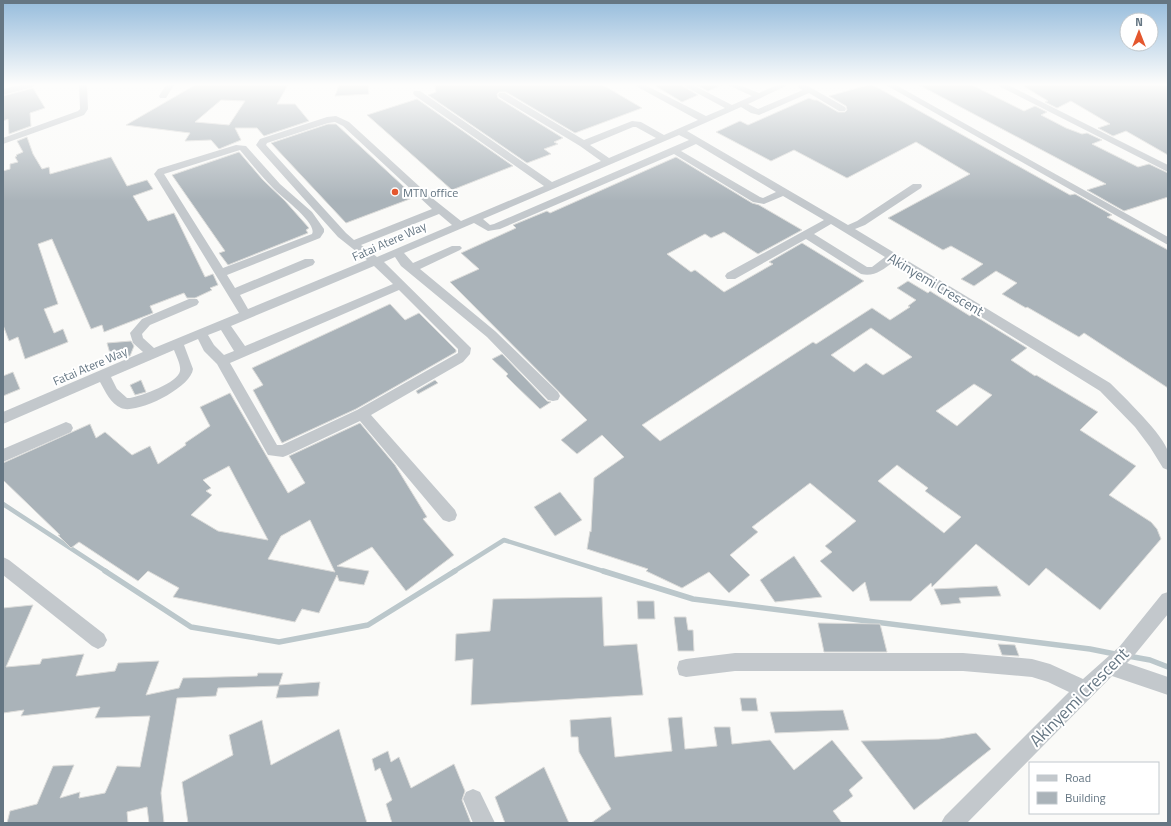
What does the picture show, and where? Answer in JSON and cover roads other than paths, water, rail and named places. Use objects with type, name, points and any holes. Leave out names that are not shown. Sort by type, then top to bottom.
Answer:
[{"type":"street","points":[[3,141],[52,124]]},
{"type":"street","points":[[201,333],[209,348],[222,361],[273,451],[276,452],[283,451],[362,414],[463,356],[465,352],[464,348],[376,261],[342,235],[261,144],[263,140],[316,124]]},
{"type":"street","points":[[345,124],[428,200],[459,225]]},
{"type":"street","points":[[461,124],[551,186]]},
{"type":"street","points":[[549,124],[583,144],[608,162]]},
{"type":"street","points":[[583,144],[632,124],[638,124],[663,138]]},
{"type":"street","name":"Fatai Atere Way","points":[[3,418],[103,374],[376,261],[698,124]]},
{"type":"street","points":[[958,124],[1168,242]]},
{"type":"street","points":[[1079,124],[1168,168]]},
{"type":"street","name":"Akinyemi Crescent","points":[[680,131],[847,229],[1105,387],[1139,420],[1159,447],[1168,464]]},
{"type":"street","points":[[474,218],[488,228],[493,228],[675,151],[696,140]]},
{"type":"street","points":[[220,273],[316,236],[319,232],[319,229],[308,214],[276,186],[243,148],[239,147],[161,171],[159,174],[220,273],[234,293],[246,314]]},
{"type":"street","points":[[675,151],[760,201],[783,192]]},
{"type":"street","points":[[733,186],[756,176]]},
{"type":"street","points":[[847,229],[861,223],[917,186]]},
{"type":"street","points":[[515,201],[530,213]]},
{"type":"street","points":[[354,244],[441,209]]},
{"type":"street","points":[[731,276],[831,220]]},
{"type":"street","points":[[806,234],[865,271],[875,270],[892,257]]},
{"type":"street","points":[[412,268],[456,248]]},
{"type":"street","points":[[397,252],[405,263],[491,334],[553,396]]},
{"type":"street","points":[[234,293],[309,262]]},
{"type":"street","points":[[222,361],[401,285]]},
{"type":"street","points":[[152,354],[137,340],[136,333],[146,322],[193,302]]},
{"type":"street","points":[[223,324],[242,352]]},
{"type":"street","points":[[103,374],[112,392],[124,404],[137,403],[175,386],[184,378],[187,369],[177,343]]},
{"type":"street","points":[[362,414],[449,515]]},
{"type":"street","points":[[3,456],[66,428]]},
{"type":"street","points":[[3,565],[98,640]]},
{"type":"street","name":"Akinyemi Crescent","points":[[952,823],[1109,666],[1126,652],[1168,600]]},
{"type":"street","points":[[686,668],[735,662],[963,662],[1032,668],[1050,674],[1085,690]]},
{"type":"street","points":[[1109,666],[1168,686]]},
{"type":"street","points":[[473,799],[484,823]]},
{"type":"waterway","points":[[3,504],[107,572]]},
{"type":"waterway","points":[[453,572],[504,540],[606,572]]},
{"type":"waterway","points":[[105,571],[191,627],[279,642],[368,625],[455,571]]},
{"type":"waterway","points":[[603,571],[693,599],[1090,649],[1115,654]]},
{"type":"waterway","points":[[1128,656],[1150,660],[1168,667]]},
{"type":"place","name":"MTN office","points":[[395,192]]}]
